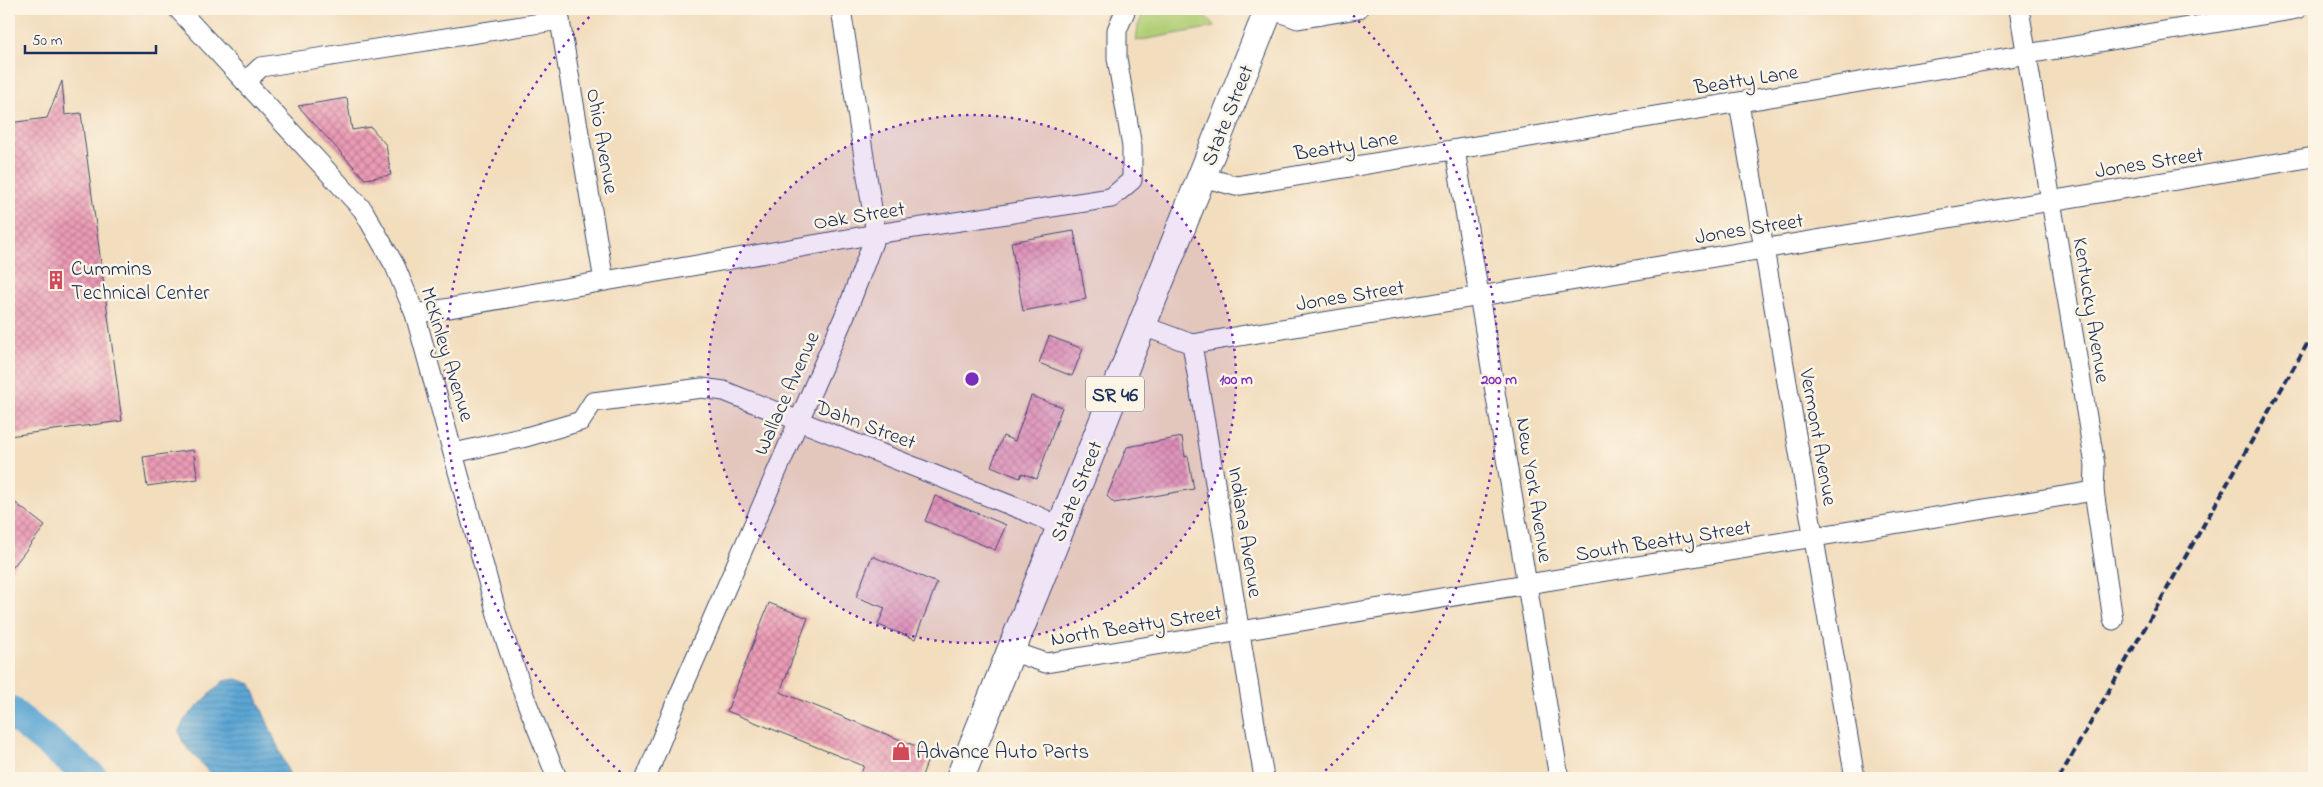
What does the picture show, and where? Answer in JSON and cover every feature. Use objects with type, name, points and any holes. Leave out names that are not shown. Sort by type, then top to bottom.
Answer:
[{"type":"highway","name":"State Street","points":[[960,778],[1270,9]]},
{"type":"street","name":"McKinley Avenue","points":[[178,9],[363,210],[395,266],[415,314],[498,618],[525,698],[557,778]]},
{"type":"street","name":"Wallace Avenue","points":[[646,778],[675,705],[848,308],[876,234],[841,9]]},
{"type":"street","name":"Oak Street","points":[[415,314],[876,234],[1111,198],[1132,180],[1132,147],[1117,58],[1116,30],[1126,9]]},
{"type":"street","points":[[1270,9],[1298,19],[1358,9]]},
{"type":"street","name":"Kentucky Avenue","points":[[2019,9],[2095,464],[2094,491],[2113,620]]},
{"type":"street","name":"Beatty Lane","points":[[1203,177],[1236,186],[2297,9]]},
{"type":"street","points":[[245,82],[261,67],[559,14]]},
{"type":"street","name":"Ohio Avenue","points":[[559,14],[604,281]]},
{"type":"street","name":"Vermont Avenue","points":[[1740,102],[1855,778]]},
{"type":"street","name":"New York Avenue","points":[[1455,150],[1559,778]]},
{"type":"street","name":"Jones Street","points":[[1192,344],[2314,157]]},
{"type":"street","points":[[1143,326],[1192,344]]},
{"type":"street","name":"Indiana Avenue","points":[[1192,344],[1264,778]]},
{"type":"street","name":"Dahn Street","points":[[454,453],[526,437],[581,421],[593,402],[702,388],[724,391],[1036,515],[1061,527]]},
{"type":"street","name":"South Beatty Street","points":[[1240,632],[2094,491]]},
{"type":"street","name":"North Beatty Street","points":[[1011,651],[1046,663],[1240,632]]},
{"type":"green space","points":[[1174,8],[1193,11],[1208,19],[1214,27],[1136,41],[1138,26],[1145,9]]},
{"type":"water","points":[[237,679],[251,684],[291,778],[214,778],[183,743],[179,731],[185,719],[223,681]]},
{"type":"building","name":"Cummins Technical Center","points":[[62,81],[65,115],[81,113],[122,421],[9,436],[9,123],[47,118]]},
{"type":"building","points":[[347,98],[352,130],[371,127],[386,145],[391,175],[365,179],[298,106]]},
{"type":"building","points":[[1074,231],[1086,299],[1023,311],[1011,242]]},
{"type":"building","points":[[1049,336],[1083,349],[1072,376],[1039,363]]},
{"type":"building","points":[[1031,396],[1062,407],[1037,479],[1022,473],[1020,478],[991,466],[1003,436],[1015,441]]},
{"type":"building","points":[[1182,437],[1185,457],[1188,456],[1194,489],[1114,503],[1107,496],[1127,447]]},
{"type":"building","points":[[193,450],[198,479],[147,486],[143,457]]},
{"type":"building","points":[[935,496],[1006,525],[995,550],[925,521]]},
{"type":"building","points":[[9,498],[45,526],[9,572]]},
{"type":"building","points":[[872,556],[937,583],[915,639],[878,625],[885,608],[856,597]]},
{"type":"building","points":[[769,603],[808,618],[780,692],[931,752],[921,778],[859,778],[864,766],[727,711]]},
{"type":"waterway","points":[[9,711],[93,778]]},
{"type":"railway","points":[[2059,778],[2314,332]]},
{"type":"place","name":"Cummins Technical Center","points":[[56,280]]},
{"type":"place","name":"Advance Auto Parts","points":[[901,751]]}]
